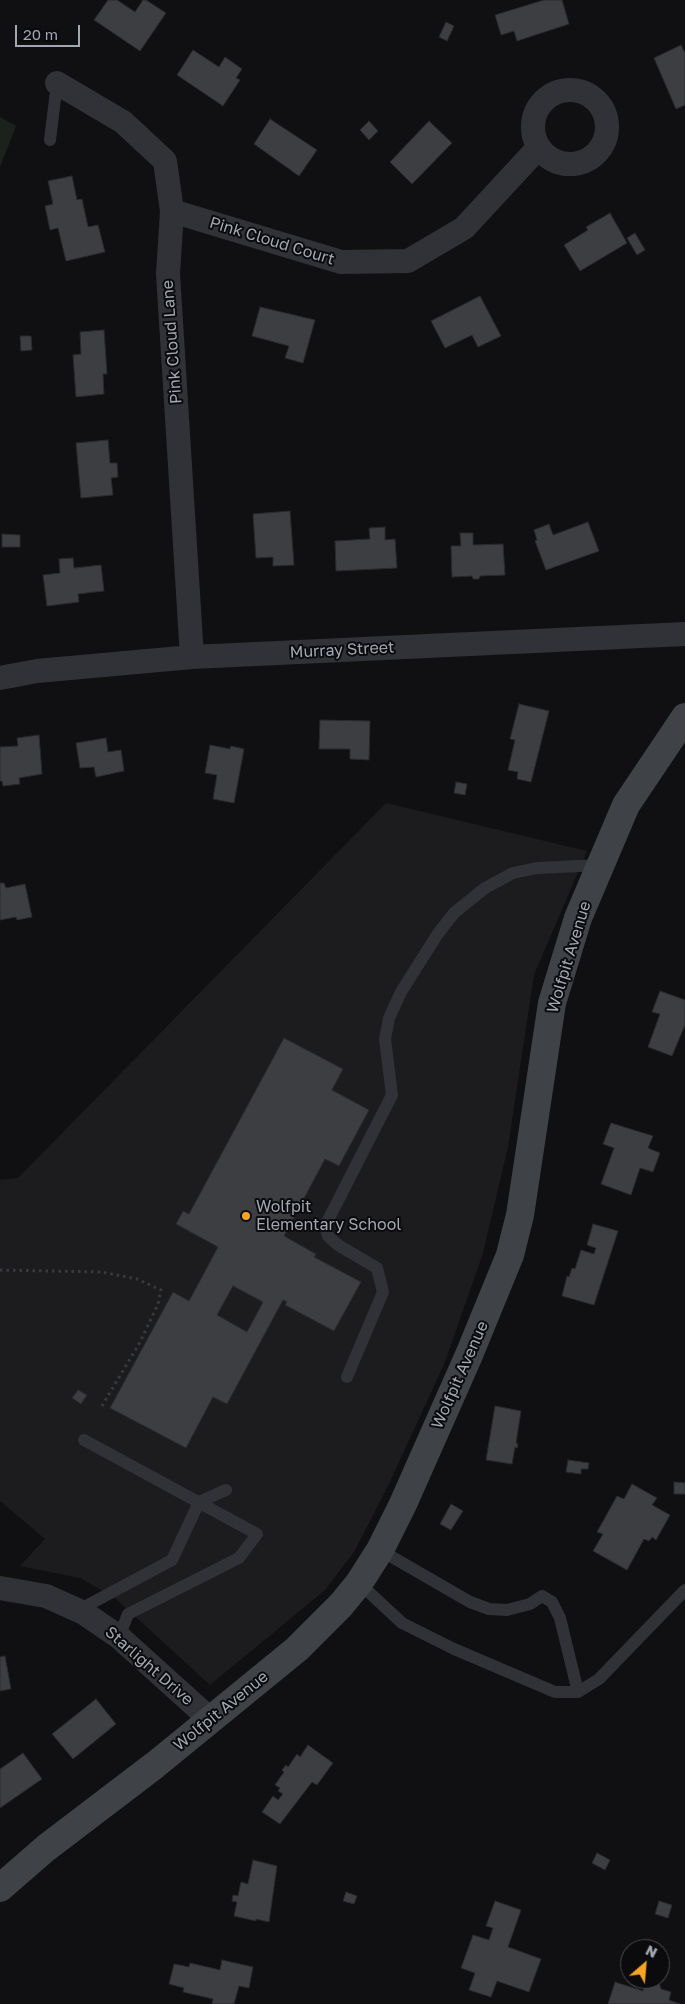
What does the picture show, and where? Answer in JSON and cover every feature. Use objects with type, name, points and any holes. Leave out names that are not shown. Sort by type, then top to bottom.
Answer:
[{"type":"street","name":"Pink Cloud Lane","points":[[57,83],[123,122],[165,161],[172,211],[168,274],[192,656]]},
{"type":"street","name":"Pink Cloud Court","points":[[172,211],[341,262],[408,261],[464,228],[539,148]]},
{"type":"street","name":"Murray Street","points":[[0,678],[37,671],[192,656],[685,634]]},
{"type":"street","name":"Wolfpit Avenue","points":[[0,1888],[46,1848],[155,1766],[297,1649],[341,1605],[380,1550],[466,1363],[510,1255],[520,1215],[552,1003],[578,918],[626,805],[685,717]]},
{"type":"street","name":"Starlight Drive","points":[[0,1588],[46,1596],[84,1613],[119,1637],[211,1720]]},
{"type":"lane","points":[[50,140],[57,83]]},
{"type":"lane","points":[[347,1376],[383,1292],[377,1268],[338,1245],[328,1236],[325,1226],[392,1095],[385,1039],[389,1018],[401,992],[436,935],[454,913],[485,888],[513,873],[537,868],[600,865]]},
{"type":"lane","points":[[84,1440],[257,1534],[239,1558],[128,1614],[119,1637]]},
{"type":"lane","points":[[84,1613],[88,1605],[172,1560],[199,1502],[226,1490]]},
{"type":"lane","points":[[380,1550],[470,1602],[490,1609],[506,1610],[530,1604],[542,1596],[552,1602],[560,1618],[578,1692]]},
{"type":"lane","points":[[358,1583],[402,1623],[454,1649],[555,1692],[578,1692],[599,1678],[685,1590]]},
{"type":"path","points":[[0,1270],[101,1272],[137,1279],[161,1290],[158,1304],[140,1342],[102,1406]]},
{"type":"shaded area","points":[[0,117],[16,126],[0,167]]},
{"type":"shaded area","name":"Wolfpit Elementary School","points":[[386,803],[587,851],[534,975],[508,1147],[483,1253],[445,1362],[388,1486],[354,1552],[325,1590],[210,1685],[115,1598],[80,1578],[20,1566],[45,1539],[0,1501],[0,1180],[18,1178]]},
{"type":"building","points":[[108,0],[117,0],[135,12],[143,0],[146,0],[166,13],[140,51],[94,20]]},
{"type":"building","points":[[544,0],[562,0],[569,24],[517,41],[514,31],[501,35],[495,15]]},
{"type":"building","points":[[446,22],[454,26],[447,41],[439,37]]},
{"type":"building","points":[[681,45],[685,53],[685,105],[676,109],[654,58]]},
{"type":"building","points":[[193,50],[219,67],[225,57],[242,69],[236,78],[240,80],[223,106],[177,75]]},
{"type":"building","points":[[270,119],[317,150],[299,176],[254,144]]},
{"type":"building","points":[[369,121],[378,131],[369,140],[360,130]]},
{"type":"building","points":[[429,121],[452,143],[412,184],[390,162]]},
{"type":"building","points":[[72,176],[77,200],[82,199],[88,227],[98,225],[105,252],[66,261],[58,228],[50,230],[45,206],[53,204],[48,181]]},
{"type":"building","points":[[610,213],[627,243],[580,271],[564,245],[588,230],[586,227]]},
{"type":"building","points":[[635,233],[645,250],[637,255],[627,238]]},
{"type":"building","points":[[480,296],[501,336],[478,347],[472,335],[445,348],[431,321]]},
{"type":"building","points":[[260,307],[315,320],[303,363],[285,358],[289,346],[252,336]]},
{"type":"building","points":[[104,330],[107,374],[103,374],[104,394],[76,397],[73,355],[81,354],[80,332]]},
{"type":"building","points":[[20,336],[31,336],[32,350],[21,351]]},
{"type":"building","points":[[108,440],[110,463],[117,463],[118,477],[111,478],[113,495],[81,498],[76,443]]},
{"type":"building","points":[[290,511],[294,565],[273,566],[273,557],[256,558],[253,514]]},
{"type":"building","points":[[588,522],[599,551],[546,570],[535,541],[537,540],[534,530],[549,524],[553,535]]},
{"type":"building","points":[[385,527],[385,540],[395,539],[397,568],[336,571],[335,541],[370,539],[369,528]]},
{"type":"building","points":[[460,533],[473,533],[473,545],[503,544],[505,575],[480,576],[479,579],[473,579],[472,576],[452,577],[451,546],[461,546]]},
{"type":"building","points":[[2,534],[20,535],[20,547],[2,547]]},
{"type":"building","points":[[73,558],[74,568],[101,565],[104,591],[78,594],[79,602],[47,606],[43,575],[60,573],[59,559]]},
{"type":"building","points":[[519,704],[549,711],[531,782],[517,779],[518,772],[508,770],[515,740],[510,739]]},
{"type":"building","points":[[320,720],[370,721],[369,760],[350,759],[350,749],[319,749]]},
{"type":"building","points":[[39,735],[42,774],[19,778],[20,784],[3,786],[2,781],[0,781],[0,747],[18,746],[17,738]]},
{"type":"building","points":[[106,738],[108,752],[121,750],[124,771],[96,777],[94,767],[80,768],[76,743]]},
{"type":"building","points":[[210,745],[230,749],[231,746],[244,749],[234,803],[213,799],[217,775],[205,773]]},
{"type":"building","points":[[456,782],[467,784],[465,795],[454,793]]},
{"type":"building","points":[[0,883],[4,883],[6,888],[25,884],[32,917],[17,920],[16,917],[0,920]]},
{"type":"building","points":[[660,991],[685,1000],[685,1025],[672,1056],[648,1047],[660,1014],[652,1012]]},
{"type":"building","points":[[284,1038],[343,1069],[332,1090],[369,1110],[339,1166],[325,1159],[284,1236],[316,1254],[314,1257],[361,1282],[334,1331],[285,1305],[287,1302],[283,1300],[227,1404],[213,1397],[186,1448],[110,1408],[173,1292],[189,1301],[218,1247],[176,1224],[183,1211],[189,1214]],"holes":[[[233,1286],[263,1302],[247,1332],[217,1315]]]},
{"type":"building","points":[[611,1123],[653,1136],[648,1148],[660,1153],[653,1172],[640,1168],[631,1195],[601,1184],[614,1148],[603,1144]]},
{"type":"building","points":[[593,1224],[618,1231],[594,1305],[562,1296],[567,1276],[569,1277],[572,1268],[575,1269],[581,1250],[594,1254],[596,1248],[587,1245]]},
{"type":"building","points":[[78,1390],[87,1395],[81,1404],[72,1398]]},
{"type":"building","points":[[495,1406],[521,1411],[516,1443],[518,1444],[517,1448],[515,1447],[512,1464],[486,1460]]},
{"type":"building","points":[[568,1460],[589,1463],[588,1469],[581,1469],[581,1474],[566,1472]]},
{"type":"building","points":[[674,1482],[685,1483],[685,1494],[674,1494]]},
{"type":"building","points":[[632,1484],[657,1498],[652,1505],[670,1515],[656,1540],[652,1537],[649,1541],[644,1539],[627,1570],[593,1551],[603,1534],[597,1532],[617,1496],[624,1499]]},
{"type":"building","points":[[451,1504],[463,1511],[451,1530],[440,1524]]},
{"type":"building","points":[[5,1656],[11,1689],[0,1691],[0,1657]]},
{"type":"building","points":[[96,1699],[116,1724],[73,1759],[52,1734]]},
{"type":"building","points":[[308,1745],[333,1763],[317,1785],[312,1782],[280,1824],[262,1812],[273,1796],[278,1800],[283,1794],[278,1791],[280,1788],[275,1785],[284,1772],[282,1770],[286,1765],[288,1767],[297,1754],[300,1757]]},
{"type":"building","points":[[23,1753],[42,1779],[0,1808],[0,1769]]},
{"type":"building","points":[[597,1853],[610,1860],[605,1870],[592,1863]]},
{"type":"building","points":[[253,1860],[277,1866],[269,1922],[234,1916],[237,1902],[232,1901],[233,1895],[238,1896],[241,1882],[248,1884]]},
{"type":"building","points":[[346,1892],[357,1896],[354,1904],[343,1901]]},
{"type":"building","points":[[495,1901],[521,1910],[508,1947],[541,1959],[529,1992],[497,1981],[491,1997],[469,1990],[475,1973],[461,1968],[473,1935],[489,1940],[493,1928],[486,1926]]},
{"type":"building","points":[[659,1901],[672,1905],[668,1918],[655,1914]]},
{"type":"building","points":[[222,1960],[253,1967],[249,1988],[239,1986],[234,2004],[212,2004],[213,1999],[183,1992],[184,1988],[169,1984],[174,1964],[189,1967],[190,1963],[220,1970]]},
{"type":"building","points":[[615,1982],[620,1984],[620,1989],[643,1991],[644,1989],[661,1989],[671,1992],[669,2000],[680,2004],[608,2004]]},
{"type":"place","name":"Wolfpit Elementary School","points":[[246,1216]]}]
